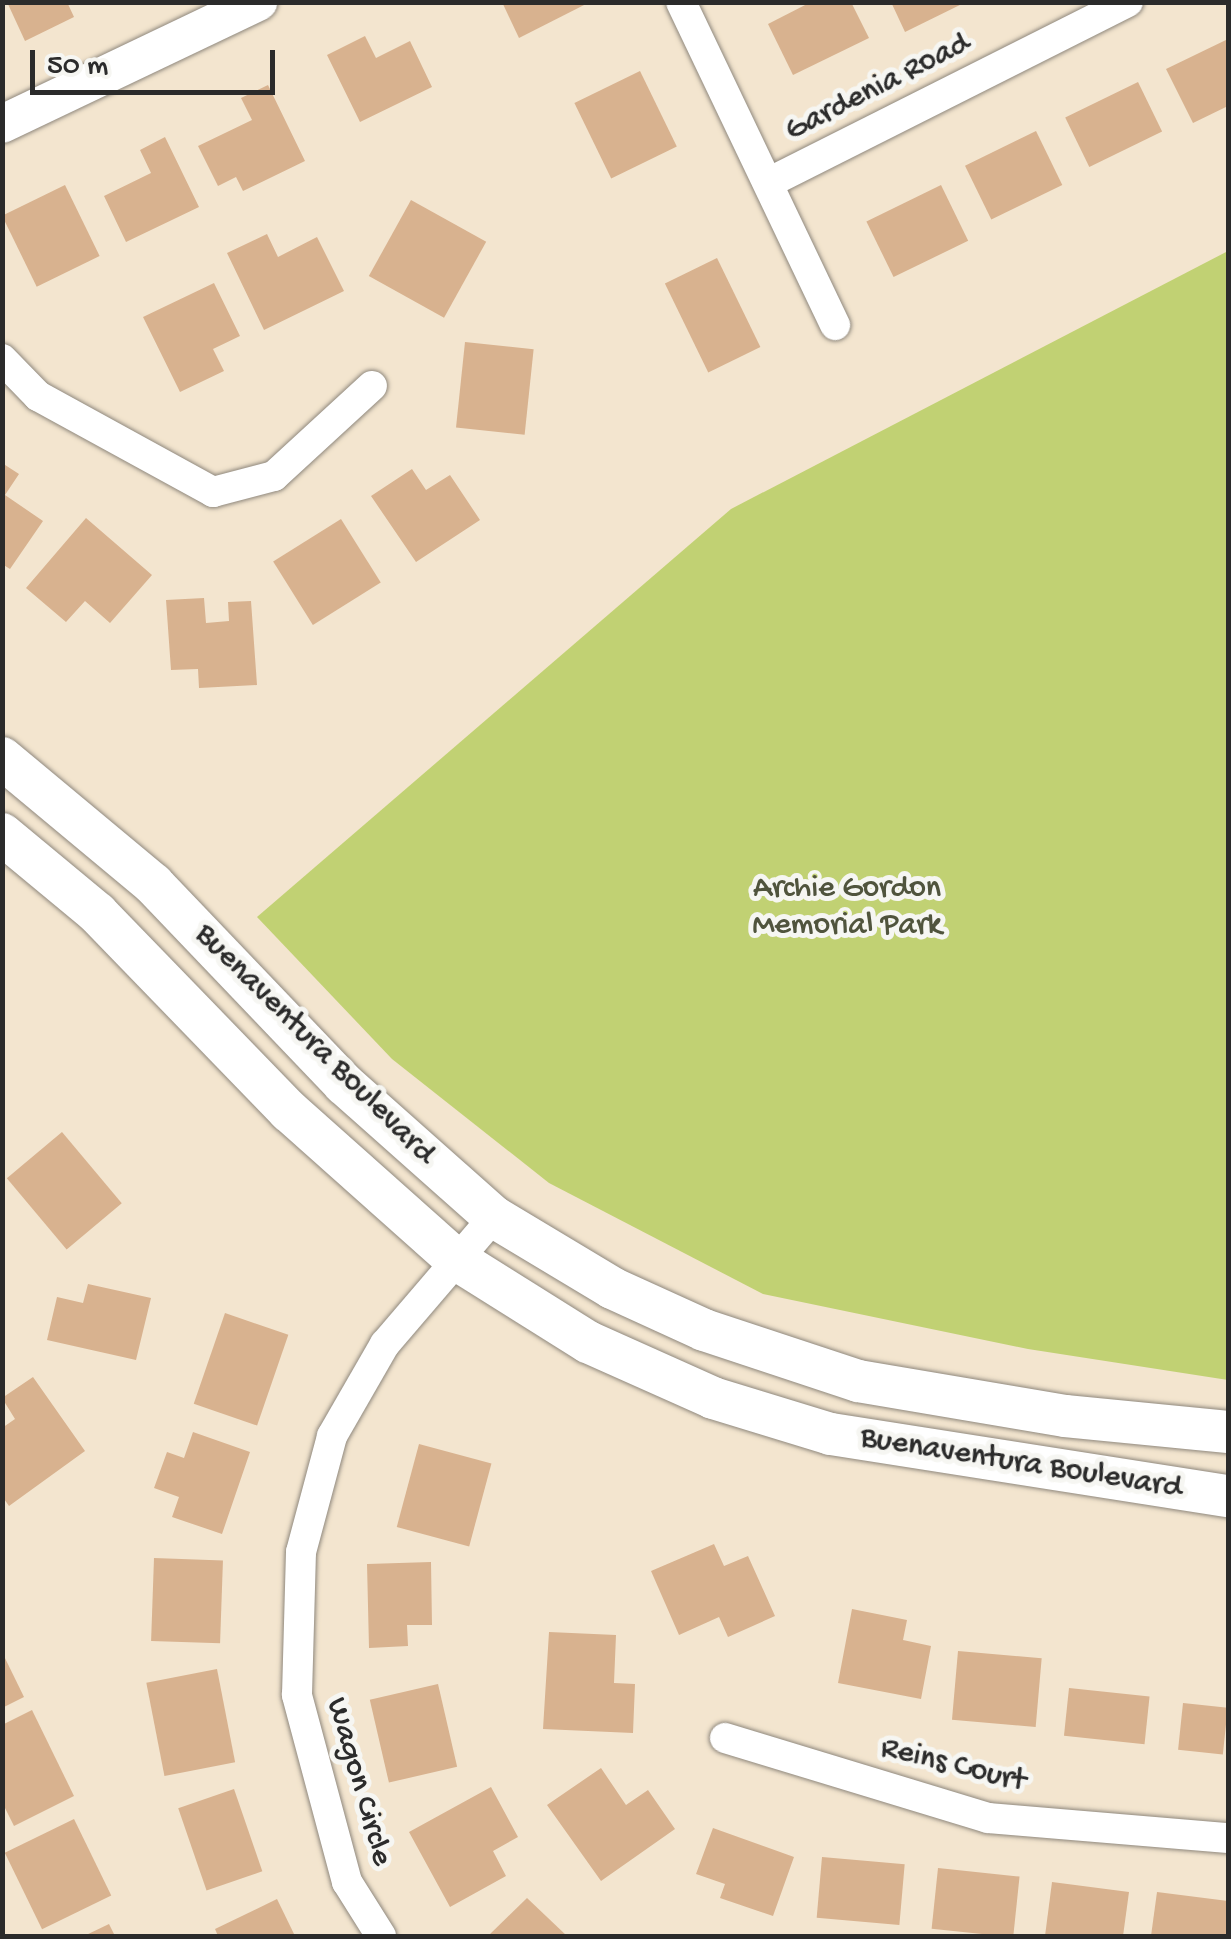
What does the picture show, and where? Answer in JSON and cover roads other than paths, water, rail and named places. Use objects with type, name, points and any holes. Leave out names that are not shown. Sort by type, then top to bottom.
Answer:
[{"type":"main road","name":"Buenaventura Boulevard","points":[[2,758],[152,884],[344,1084],[494,1217],[612,1288],[688,1323],[858,1381],[1066,1416],[1228,1432]]},
{"type":"main road","name":"Buenaventura Boulevard","points":[[2,834],[97,913],[289,1111],[454,1258],[588,1342],[713,1398],[831,1434],[1228,1496]]},
{"type":"street","points":[[2,124],[197,16],[258,2]]},
{"type":"street","points":[[681,2],[835,325]]},
{"type":"street","name":"Gardenia Road","points":[[768,183],[1128,2]]},
{"type":"street","points":[[2,359],[38,396],[213,492],[274,476],[372,386]]},
{"type":"street","name":"Wagon Circle","points":[[381,1936],[347,1882],[297,1696],[301,1552],[332,1436],[385,1344],[454,1258],[494,1217]]},
{"type":"street","name":"Reins Court","points":[[725,1738],[988,1818],[1228,1838]]},
{"type":"park label","name":"Archie Gordon Memorial Park","points":[[847,908]]}]
